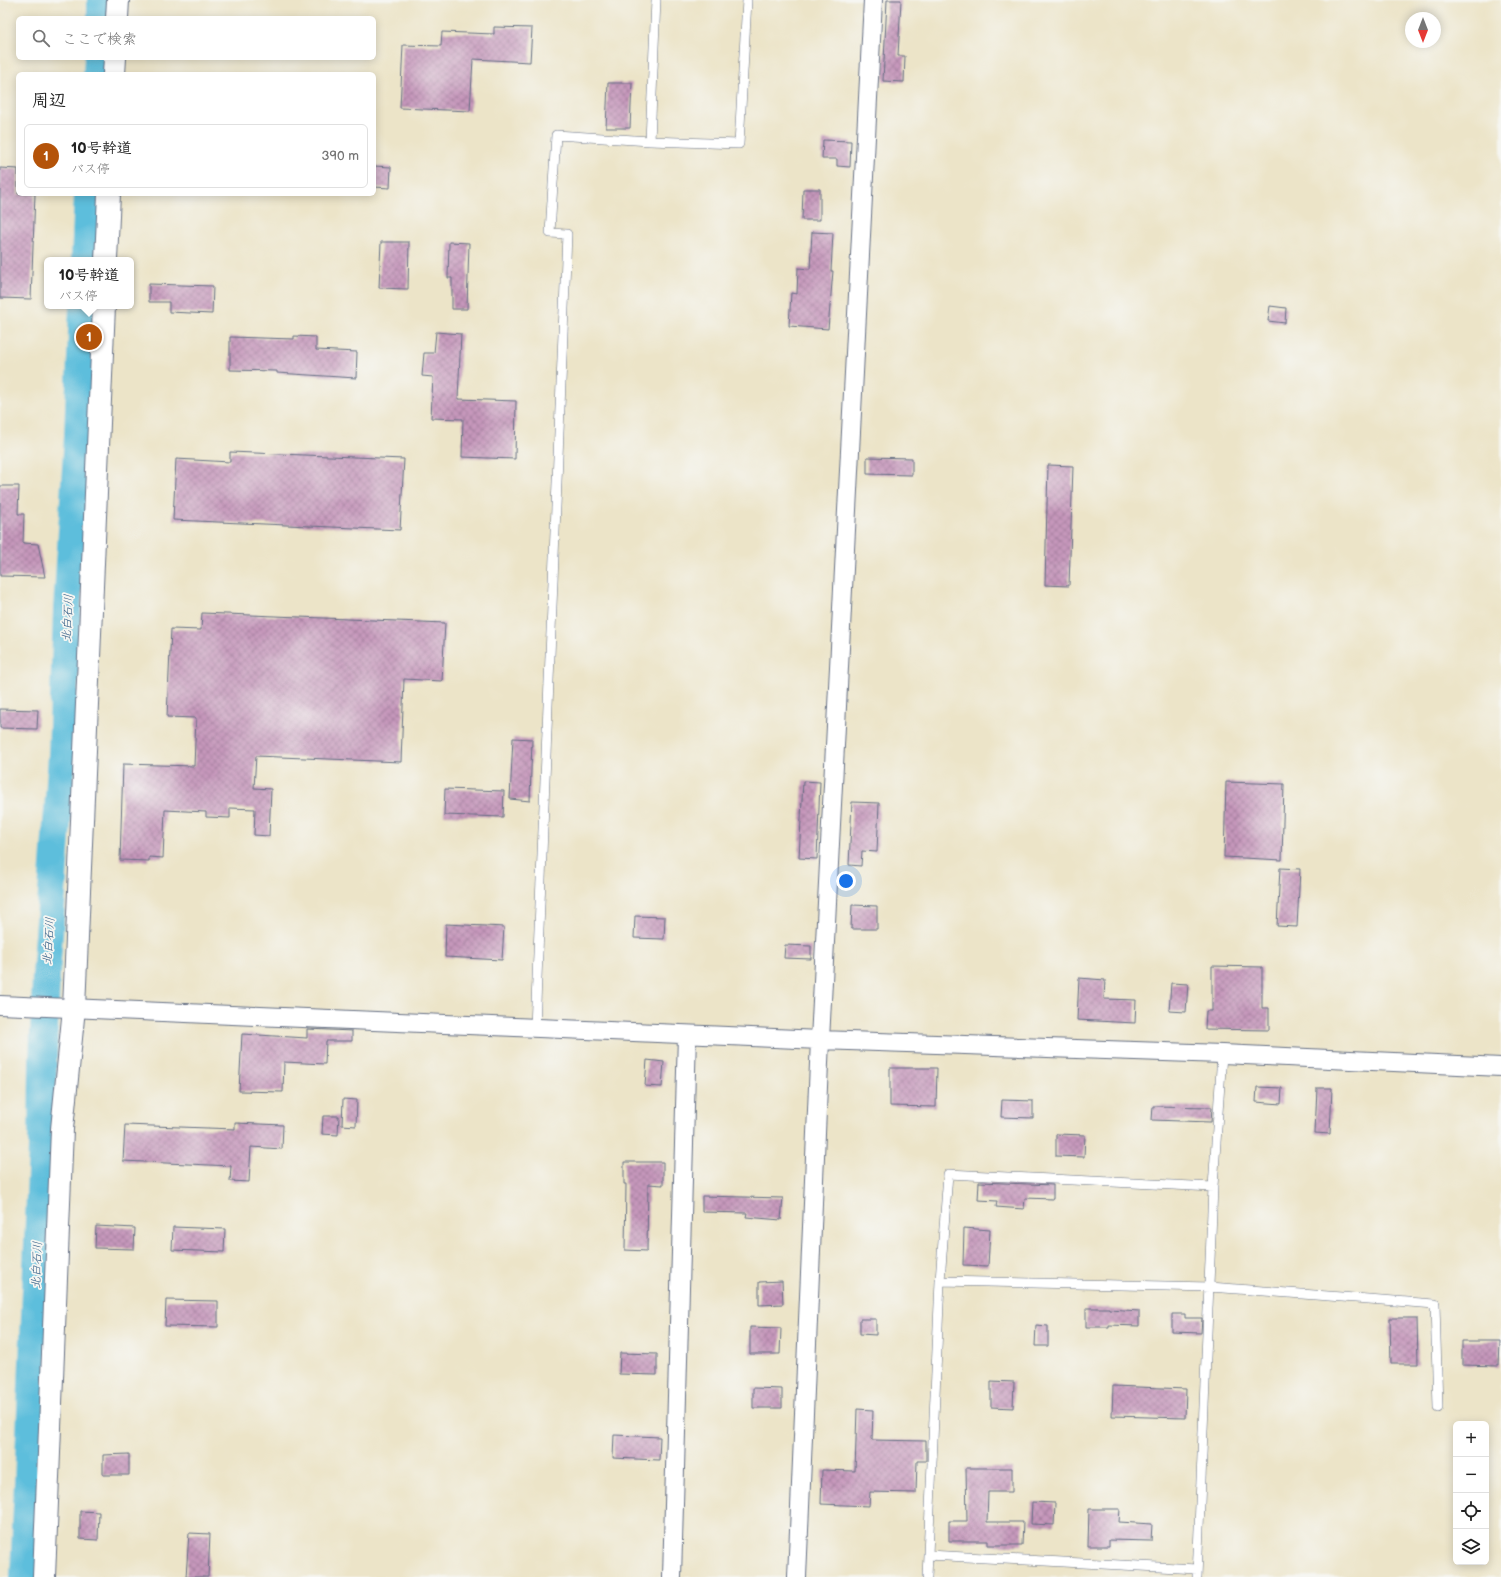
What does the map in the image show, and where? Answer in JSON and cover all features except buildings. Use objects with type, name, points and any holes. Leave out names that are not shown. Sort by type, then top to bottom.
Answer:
[{"type":"street","points":[[117,16],[118,0]]},
{"type":"street","points":[[797,1577],[820,1040],[873,0]]},
{"type":"street","points":[[114,72],[115,60]]},
{"type":"street","points":[[106,257],[109,196]]},
{"type":"street","points":[[44,1577],[62,1129],[104,309]]},
{"type":"street","points":[[0,1005],[687,1035],[1222,1054],[1501,1067]]},
{"type":"street","points":[[672,1577],[687,1035]]},
{"type":"lane","points":[[650,141],[656,0]]},
{"type":"lane","points":[[535,1028],[567,234],[550,233],[556,135],[650,141],[739,144],[747,0]]},
{"type":"lane","points":[[928,1555],[1197,1573],[1214,1187],[1222,1054]]},
{"type":"lane","points":[[928,1577],[940,1281],[948,1174],[1214,1187]]},
{"type":"lane","points":[[940,1281],[1210,1287],[1435,1304],[1438,1408]]},
{"type":"waterway","name":"北白石川","points":[[101,0],[101,16]]},
{"type":"waterway","name":"北白石川","points":[[97,72],[98,60]]},
{"type":"waterway","name":"北白石川","points":[[85,257],[88,196]]},
{"type":"waterway","name":"北白石川","points":[[24,1577],[42,1148],[46,975],[62,755],[67,610],[78,436],[83,309]]},
{"type":"place","name":"10号幹道","points":[[89,337]]}]
